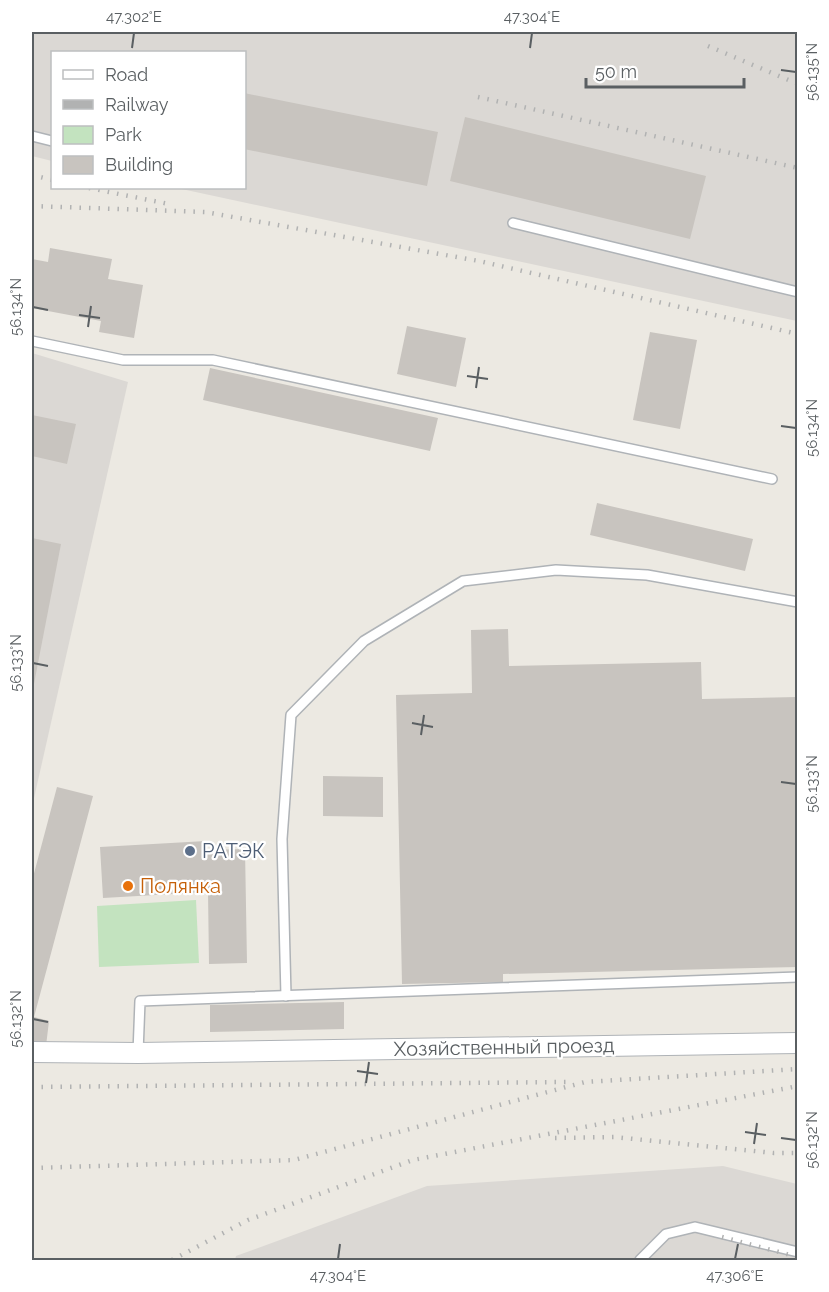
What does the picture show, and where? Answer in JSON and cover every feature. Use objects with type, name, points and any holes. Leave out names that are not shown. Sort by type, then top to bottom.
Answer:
[{"type":"street","name":"Хозяйственный проезд","points":[[32,1052],[138,1053],[798,1043]]},
{"type":"lane","points":[[32,136],[51,141]]},
{"type":"lane","points":[[513,223],[798,292]]},
{"type":"lane","points":[[32,341],[123,360],[213,360],[772,479]]},
{"type":"lane","points":[[286,996],[282,839],[291,716],[364,641],[464,581],[556,570],[647,575],[798,602]]},
{"type":"lane","points":[[138,1053],[140,1001],[798,977]]},
{"type":"lane","points":[[640,1260],[666,1233],[695,1227],[798,1252]]},
{"type":"shaded area","points":[[32,32],[797,32],[797,321],[182,189],[246,189],[246,51],[51,51],[51,161],[32,156]]},
{"type":"shaded area","points":[[32,353],[128,382],[32,807]]},
{"type":"shaded area","points":[[723,1166],[797,1184],[797,1260],[235,1260],[236,1256],[427,1186]]},
{"type":"green space","points":[[196,900],[199,963],[99,967],[97,906]]},
{"type":"building","points":[[246,93],[438,132],[427,186],[246,149]]},
{"type":"building","points":[[465,117],[706,176],[690,239],[450,181]]},
{"type":"building","points":[[50,248],[112,259],[108,279],[143,285],[134,338],[99,332],[101,321],[32,308],[32,259],[48,262]]},
{"type":"building","points":[[407,326],[466,338],[456,387],[397,374]]},
{"type":"building","points":[[650,332],[697,340],[680,429],[633,420]]},
{"type":"building","points":[[210,368],[438,418],[430,451],[203,400]]},
{"type":"building","points":[[32,415],[76,424],[67,464],[32,456]]},
{"type":"building","points":[[597,503],[753,539],[745,571],[590,535]]},
{"type":"building","points":[[32,538],[61,544],[33,689],[32,689]]},
{"type":"building","points":[[508,629],[509,666],[701,662],[702,699],[798,697],[798,967],[503,974],[503,982],[402,984],[396,695],[472,693],[471,630]]},
{"type":"building","points":[[323,776],[383,777],[383,817],[323,816]]},
{"type":"building","points":[[57,787],[93,796],[34,1017],[49,1021],[46,1046],[32,1042],[32,881]]},
{"type":"building","points":[[206,841],[207,850],[245,849],[247,963],[209,964],[208,892],[103,898],[100,847]]},
{"type":"building","points":[[344,1002],[344,1029],[210,1032],[210,1005]]},
{"type":"railway","points":[[708,46],[798,84]]},
{"type":"railway","points":[[478,97],[798,168]]},
{"type":"railway","points":[[32,175],[51,180]]},
{"type":"railway","points":[[94,189],[169,204]]},
{"type":"railway","points":[[32,206],[205,212],[479,261],[798,334]]},
{"type":"railway","points":[[32,1168],[294,1160],[585,1082],[798,1069]]},
{"type":"railway","points":[[32,1087],[567,1082]]},
{"type":"railway","points":[[172,1260],[248,1220],[413,1160],[798,1086]]},
{"type":"railway","points":[[555,1138],[614,1137],[774,1153],[798,1153]]},
{"type":"railway","points":[[722,1237],[798,1257]]},
{"type":"place","name":"РАТЭК","points":[[190,851]]},
{"type":"place","name":"Полянка","points":[[128,886]]}]
